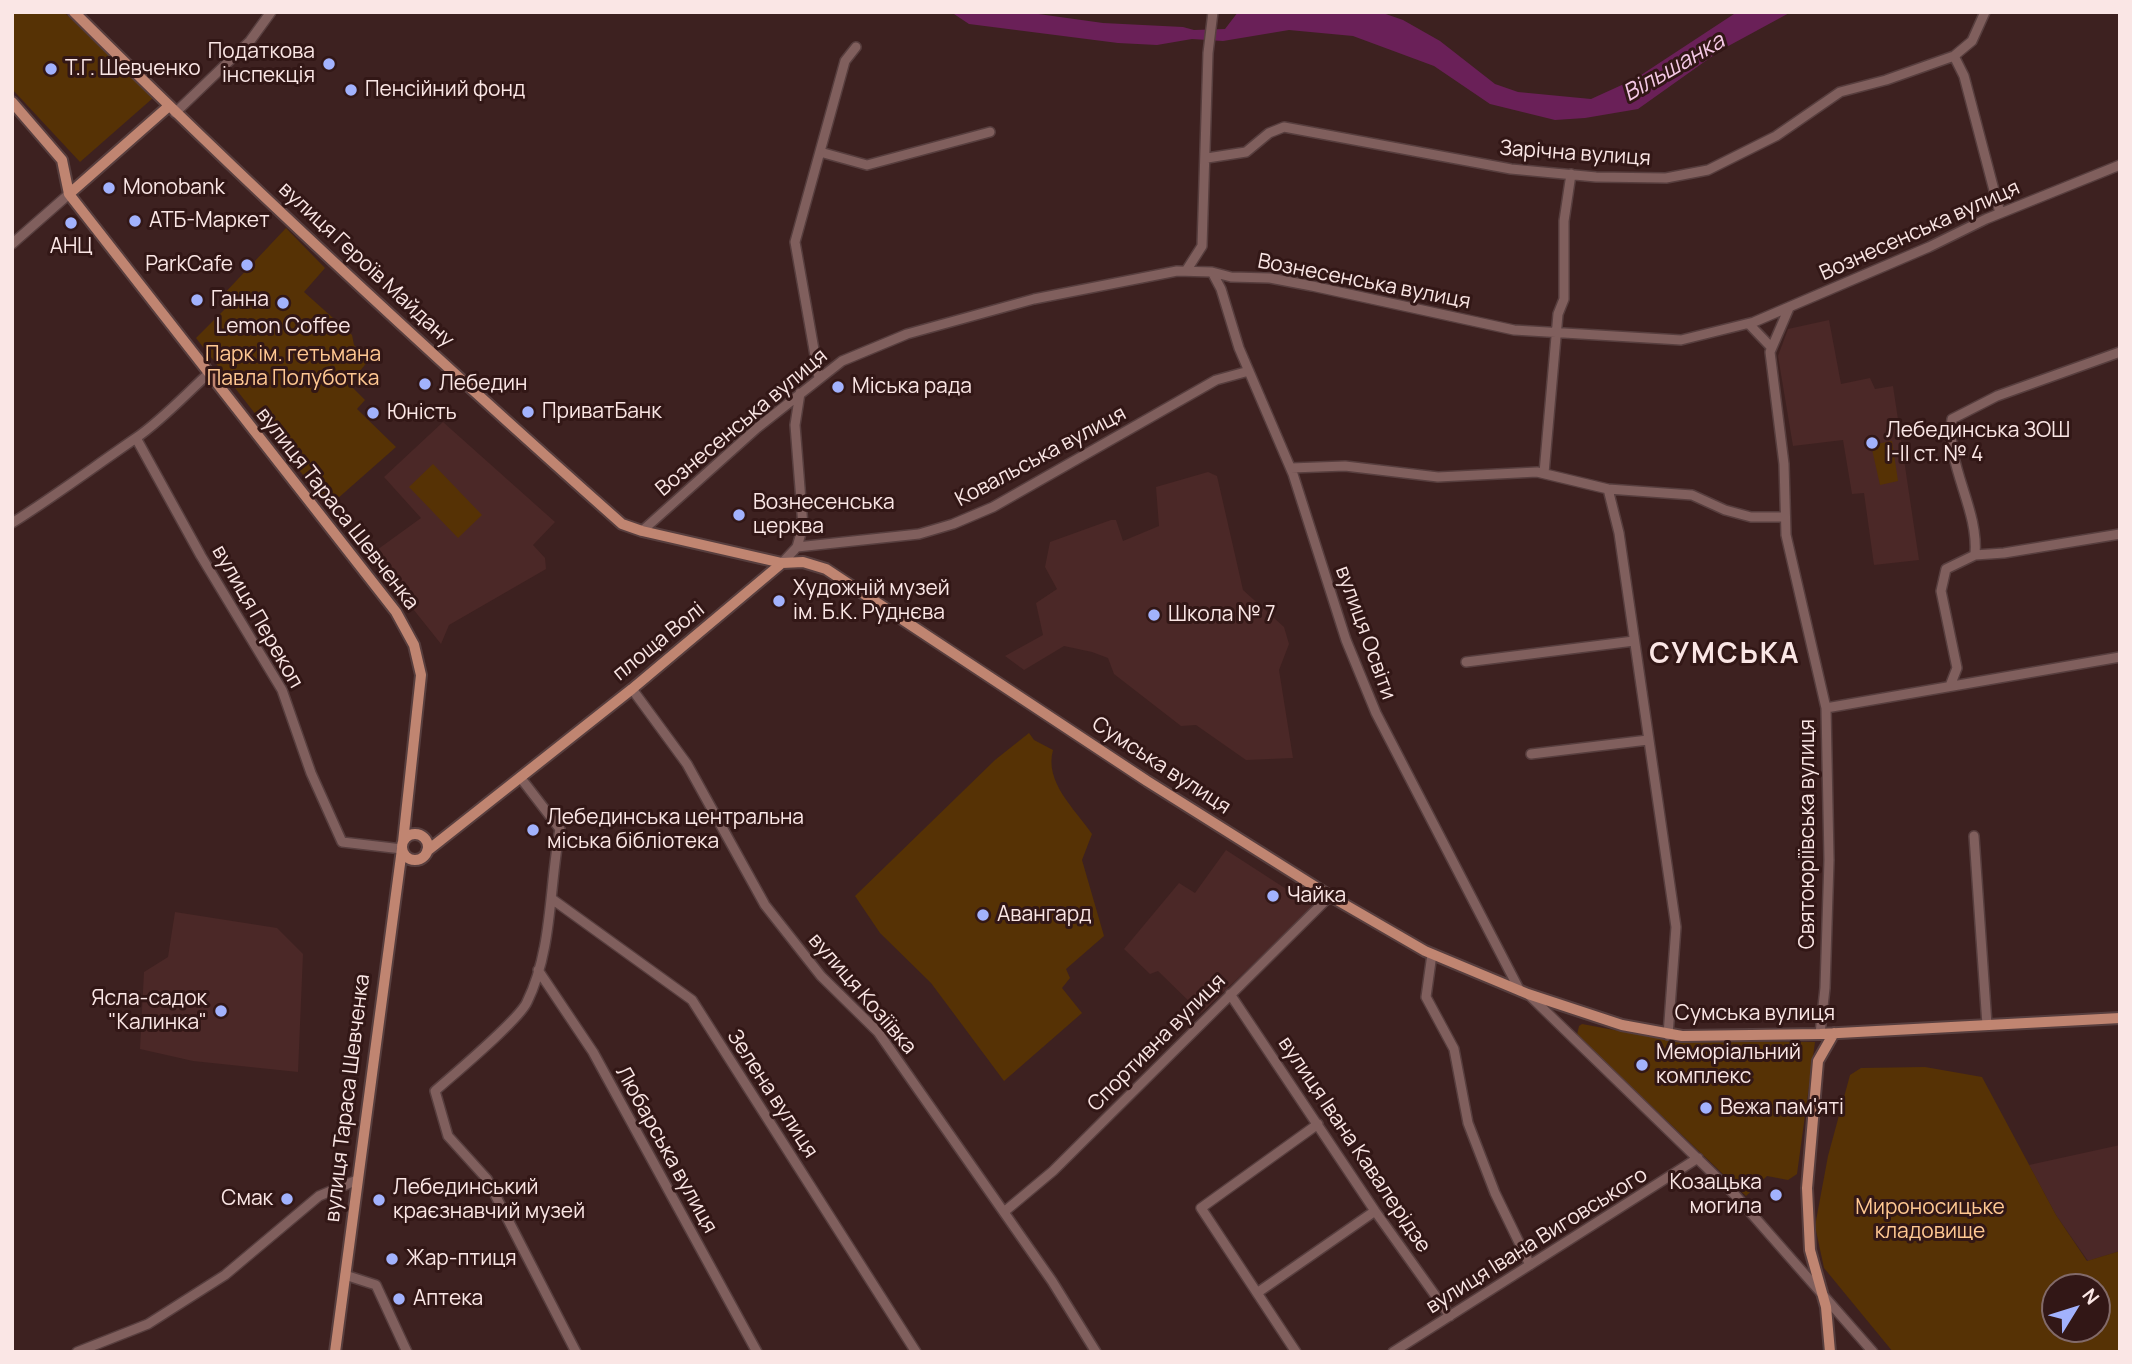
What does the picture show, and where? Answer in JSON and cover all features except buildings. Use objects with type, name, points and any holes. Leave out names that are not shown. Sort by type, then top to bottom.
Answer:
[{"type":"main road","name":"вулиця Героїв Майдану","points":[[74,12],[172,110],[472,391],[622,524],[642,531]]},
{"type":"main road","points":[[12,102],[62,160],[69,194],[172,110]]},
{"type":"main road","name":"вулиця Тараса Шевченка","points":[[69,194],[396,612],[414,646],[421,675],[402,846],[335,1352]]},
{"type":"main road","points":[[642,531],[782,563]]},
{"type":"main road","name":"Сумська вулиця","points":[[782,563],[803,562],[836,574],[1147,781],[1330,896],[1432,954],[1524,992],[1622,1025],[1668,1034],[1703,1037],[1820,1034],[2120,1018]]},
{"type":"main road","name":"площа Волі","points":[[398,876],[632,690],[782,563]]},
{"type":"main road","points":[[404,817],[421,836],[427,851]]},
{"type":"main road","points":[[418,859],[407,857],[402,846],[407,836],[445,837]]},
{"type":"main road","points":[[1830,1352],[1826,1307],[1810,1250],[1807,1188],[1818,1061],[1834,1033]]},
{"type":"street","points":[[172,110],[250,41],[271,12]]},
{"type":"street","name":"Зарічна вулиця","points":[[1207,158],[1246,152],[1269,133],[1284,127],[1498,167],[1571,174],[1666,178],[1708,170],[1776,136],[1840,92],[1886,80],[1954,56],[1972,41],[1985,12]]},
{"type":"street","points":[[1186,271],[1202,246],[1211,15]]},
{"type":"street","points":[[819,378],[795,242],[845,61],[856,47]]},
{"type":"street","points":[[1954,56],[1964,75],[2000,213]]},
{"type":"street","points":[[820,152],[867,165],[990,132]]},
{"type":"street","name":"Вознесенська вулиця","points":[[642,531],[757,428],[842,361],[876,344],[956,319],[1095,286],[1186,271],[1212,272],[1231,277],[1270,278],[1514,330],[1681,340],[1749,324],[2000,213],[2120,165]]},
{"type":"street","points":[[1544,473],[1558,314],[1564,299],[1564,221],[1571,174]]},
{"type":"street","points":[[12,244],[69,194]]},
{"type":"street","name":"вулиця Освіти","points":[[1212,272],[1221,289],[1249,371],[1291,468],[1346,640],[1376,713],[1524,992]]},
{"type":"street","name":"Святоюріївська вулиця","points":[[1789,308],[1772,347],[1784,464],[1784,517],[1794,580],[1826,708],[1829,860],[1825,988],[1820,1034]]},
{"type":"street","points":[[1749,324],[1772,347]]},
{"type":"street","points":[[1975,555],[1972,516],[1955,457],[1952,419],[1997,396],[2120,352]]},
{"type":"street","name":"Ковальська вулиця","points":[[797,547],[919,534],[953,524],[993,506],[1216,380],[1249,371]]},
{"type":"street","points":[[12,523],[71,486],[120,446],[136,438],[208,374]]},
{"type":"street","points":[[782,563],[797,547],[803,511],[796,425],[800,393]]},
{"type":"street","name":"вулиця Перекоп","points":[[136,438],[201,556],[282,690],[311,773],[342,842],[402,846]]},
{"type":"street","points":[[1291,468],[1345,466],[1438,477],[1489,472],[1544,473],[1608,489],[1692,495],[1725,510],[1751,517],[1784,517]]},
{"type":"street","points":[[1608,489],[1619,533],[1676,927],[1668,1034]]},
{"type":"street","points":[[1950,686],[1957,667],[1941,591],[1946,569],[1975,555],[2004,553],[2120,534]]},
{"type":"street","points":[[1466,662],[1634,641]]},
{"type":"street","points":[[1826,708],[2120,657]]},
{"type":"street","name":"вулиця Козіївка","points":[[632,690],[687,764],[765,905],[821,976],[878,1032],[1004,1212],[1096,1352]]},
{"type":"street","points":[[1531,754],[1648,740]]},
{"type":"street","points":[[520,777],[559,829],[552,899],[538,970],[527,1004],[435,1091],[449,1136],[487,1179],[576,1352]]},
{"type":"street","points":[[1974,836],[1987,1025]]},
{"type":"street","name":"Спортивна вулиця","points":[[1004,1212],[1053,1171],[1330,896]]},
{"type":"street","name":"Зелена вулиця","points":[[552,899],[691,1000],[916,1352]]},
{"type":"street","points":[[1432,954],[1426,998],[1454,1049],[1468,1122],[1495,1193],[1530,1265]]},
{"type":"street","name":"Любарська вулиця","points":[[538,970],[593,1052],[757,1352]]},
{"type":"street","name":"Сумська вулиця","points":[[1524,992],[1698,1158],[1873,1352]]},
{"type":"street","name":"вулиця Івана Кавалерідзе","points":[[1230,994],[1375,1211],[1450,1316]]},
{"type":"street","points":[[1296,1352],[1200,1208],[1318,1124]]},
{"type":"street","name":"вулиця Івана Виговського","points":[[1393,1352],[1698,1158]]},
{"type":"street","points":[[77,1352],[148,1324],[225,1275],[319,1196],[357,1180]]},
{"type":"street","points":[[1257,1293],[1375,1211]]},
{"type":"street","points":[[345,1275],[376,1285],[407,1352]]},
{"type":"shaded area","name":"Лебединська ЗОШ І-ІІ ст. № 4","points":[[1829,320],[1841,384],[1870,378],[1875,389],[1893,386],[1919,560],[1874,565],[1864,493],[1852,494],[1843,440],[1793,446],[1778,356],[1788,329]]},
{"type":"shaded area","points":[[443,422],[555,522],[533,545],[545,558],[546,569],[449,625],[441,644],[370,555],[421,518],[384,477]]},
{"type":"shaded area","name":"Школа № 7","points":[[1208,472],[1217,476],[1243,590],[1284,627],[1289,644],[1279,670],[1293,758],[1246,760],[1196,725],[1181,726],[1114,674],[1108,658],[1092,652],[1064,646],[1024,670],[1005,656],[1043,635],[1036,603],[1057,589],[1045,567],[1050,542],[1111,520],[1116,520],[1123,541],[1159,526],[1156,487]]},
{"type":"shaded area","points":[[1226,850],[1314,907],[1201,1013],[1158,971],[1150,974],[1124,949],[1179,883],[1195,893]]},
{"type":"shaded area","name":"Ясла-садок \"Калинка\"","points":[[175,912],[277,928],[303,954],[298,1072],[193,1061],[140,1049],[144,972],[168,957]]},
{"type":"shaded area","points":[[2120,1145],[2120,1251],[2088,1261],[2056,1215],[2029,1165]]},
{"type":"green space","points":[[12,12],[64,12],[153,98],[80,162],[12,89]]},
{"type":"green space","name":"Парк ім. гетьмана Павла Полуботка","points":[[286,228],[325,268],[304,292],[352,335],[354,345],[369,360],[349,384],[365,400],[357,409],[396,447],[328,507],[196,338],[229,305],[221,297]]},
{"type":"green space","points":[[1892,441],[1898,481],[1880,485],[1871,445]]},
{"type":"green space","points":[[433,464],[482,515],[458,538],[409,487]]},
{"type":"green space","name":"Авангард","points":[[1029,733],[1034,740],[1053,750],[1051,762],[1057,784],[1092,834],[1082,860],[1104,936],[1066,969],[1070,978],[1062,988],[1082,1013],[1004,1081],[931,983],[880,933],[855,896],[995,760]]},
{"type":"green space","points":[[1582,1024],[1673,1041],[1815,1042],[1797,1174],[1788,1180],[1767,1176],[1746,1196],[1577,1035]]},
{"type":"green space","name":"Мироносицьке кладовище","points":[[1925,1067],[1982,1077],[2056,1215],[2087,1261],[2120,1251],[2120,1352],[1893,1352],[1824,1268],[1815,1226],[1828,1156],[1850,1075],[1861,1068]]},
{"type":"water","name":"Вільшанка","points":[[951,12],[1024,12],[1103,23],[1183,27],[1194,30],[1225,29],[1238,12],[1380,12],[1403,20],[1440,41],[1495,84],[1518,92],[1591,99],[1635,79],[1737,12],[1791,12],[1721,50],[1638,109],[1555,120],[1490,104],[1434,66],[1353,36],[1289,30],[1223,41],[1192,39],[1157,45],[1118,43],[969,24]]},
{"type":"place","name":"Податкова інспекція","points":[[329,64]]},
{"type":"place","name":"Т.Г. Шевченко","points":[[51,69]]},
{"type":"place","name":"Пенсійний фонд","points":[[351,90]]},
{"type":"place","name":"Monobank","points":[[109,188]]},
{"type":"place","name":"АТБ-Маркет","points":[[135,221]]},
{"type":"place","name":"АНЦ","points":[[71,223]]},
{"type":"place","name":"ParkCafe","points":[[247,265]]},
{"type":"place","name":"Ганна","points":[[197,300]]},
{"type":"place","name":"Lemon Coffee","points":[[283,303]]},
{"type":"place","name":"Лебедин","points":[[425,384]]},
{"type":"place","name":"Міська рада","points":[[838,387]]},
{"type":"place","name":"ПриватБанк","points":[[528,412]]},
{"type":"place","name":"Юність","points":[[373,413]]},
{"type":"place","name":"Лебединська ЗОШ І-ІІ ст. № 4","points":[[1872,443]]},
{"type":"place","name":"Вознесенська церква","points":[[739,515]]},
{"type":"place","name":"Художній музей ім. Б.К. Руднєва","points":[[779,601]]},
{"type":"place","name":"Школа № 7","points":[[1154,615]]},
{"type":"place","name":"Лебединська центральна міська бібліотека","points":[[533,830]]},
{"type":"place","name":"Чайка","points":[[1273,896]]},
{"type":"place","name":"Авангард","points":[[983,915]]},
{"type":"place","name":"Ясла-садок \"Калинка\"","points":[[221,1011]]},
{"type":"place","name":"Меморіальний комплекс","points":[[1642,1065]]},
{"type":"place","name":"Вежа пам'яті","points":[[1706,1108]]},
{"type":"place","name":"Козацька могила","points":[[1776,1195]]},
{"type":"place","name":"Смак","points":[[287,1199]]},
{"type":"place","name":"Лебединський краєзнавчий музей","points":[[379,1200]]},
{"type":"place","name":"Жар-птиця","points":[[392,1259]]},
{"type":"place","name":"Аптека","points":[[399,1299]]},
{"type":"district","name":"СУМСЬКА","points":[[1725,655]]}]
